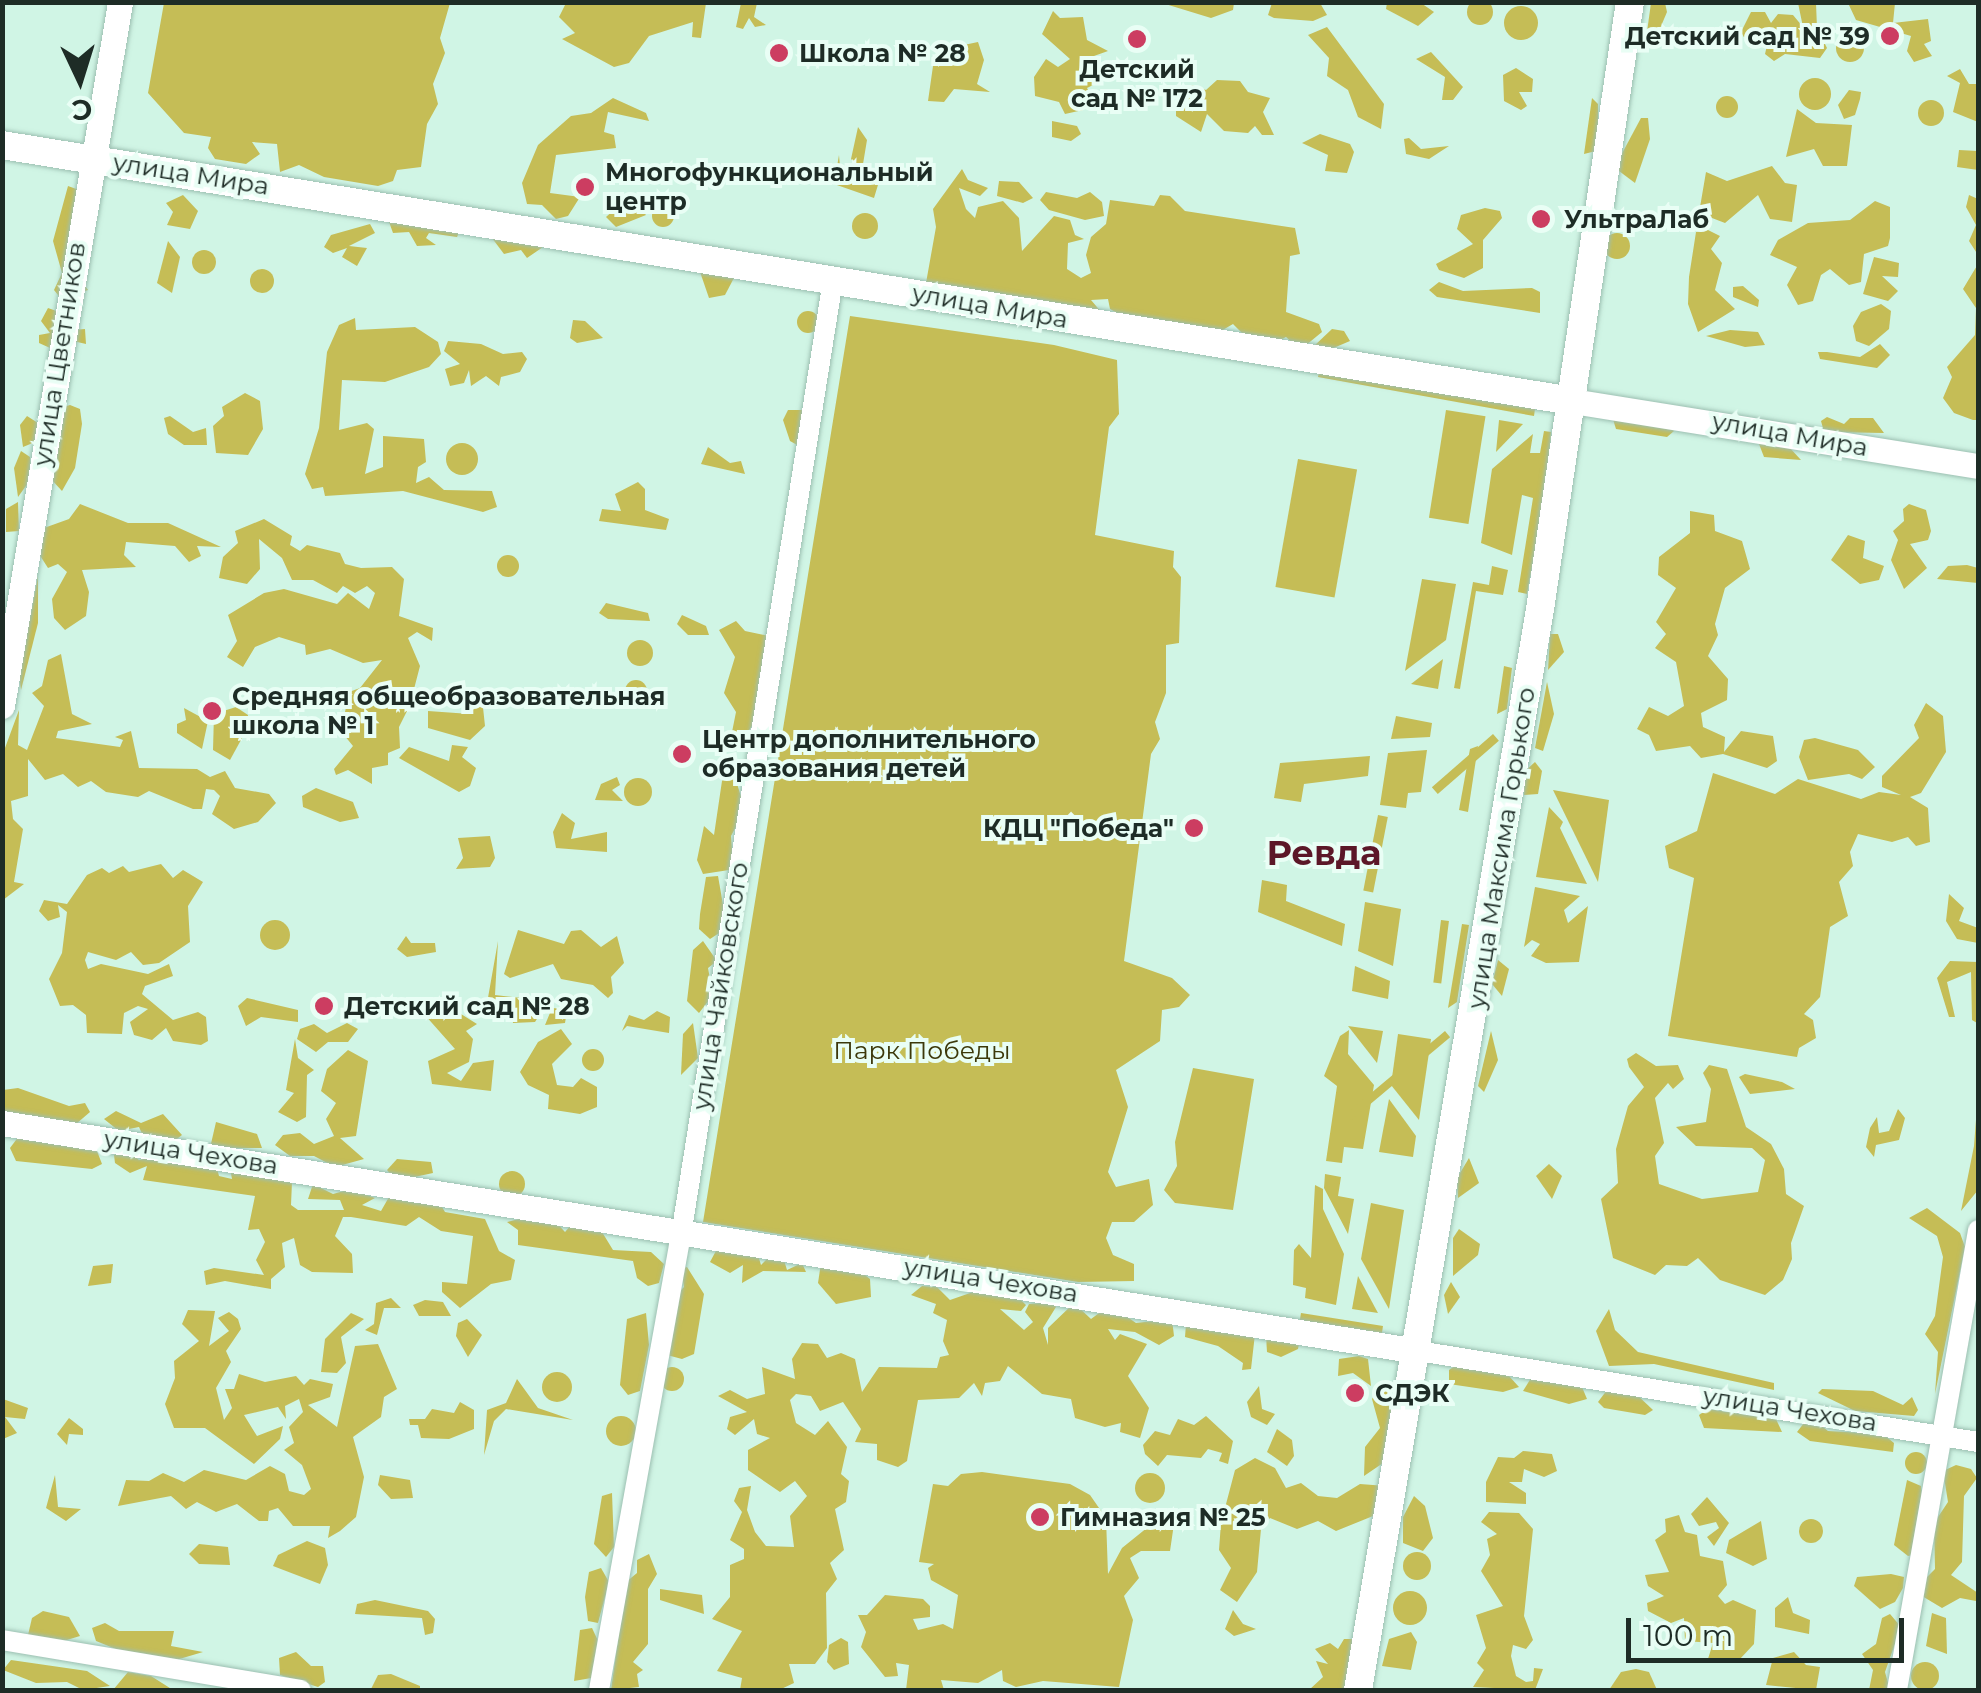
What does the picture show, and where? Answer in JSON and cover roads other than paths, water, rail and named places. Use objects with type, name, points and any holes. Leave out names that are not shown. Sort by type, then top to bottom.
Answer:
[{"type":"main road","name":"улица Максима Горького","points":[[1358,1690],[1418,1351],[1572,401],[1630,2]]},
{"type":"main road","name":"улица Мира","points":[[2,144],[1572,401]]},
{"type":"street","name":"улица Цветников","points":[[2,706],[90,158],[120,2]]},
{"type":"street","name":"улица Чайковского","points":[[599,1690],[682,1229],[833,280]]},
{"type":"street","name":"улица Мира","points":[[1572,401],[1978,466]]},
{"type":"street","name":"улица Чехова","points":[[2,1122],[682,1229],[1978,1442]]},
{"type":"street","points":[[1897,1690],[1978,1230]]},
{"type":"street","points":[[2,1640],[302,1690]]},
{"type":"place","name":"Детский сад № 39","points":[[1890,36]]},
{"type":"place","name":"Детский сад № 172","points":[[1137,39]]},
{"type":"place","name":"Школа № 28","points":[[779,53]]},
{"type":"place","name":"Многофункциональный центр","points":[[585,187]]},
{"type":"place","name":"УльтраЛаб","points":[[1541,219]]},
{"type":"place","name":"Средняя общеобразовательная школа № 1","points":[[212,711]]},
{"type":"place","name":"Центр дополнительного образования детей","points":[[682,754]]},
{"type":"place","name":"КДЦ \"Победа\"","points":[[1194,828]]},
{"type":"place","name":"Детский сад № 28","points":[[324,1006]]},
{"type":"place","name":"СДЭК","points":[[1355,1393]]},
{"type":"place","name":"Гимназия № 25","points":[[1040,1517]]},
{"type":"district","name":"Ревда","points":[[1324,853]]},
{"type":"park label","name":"Парк Победы","points":[[922,1050]]}]
